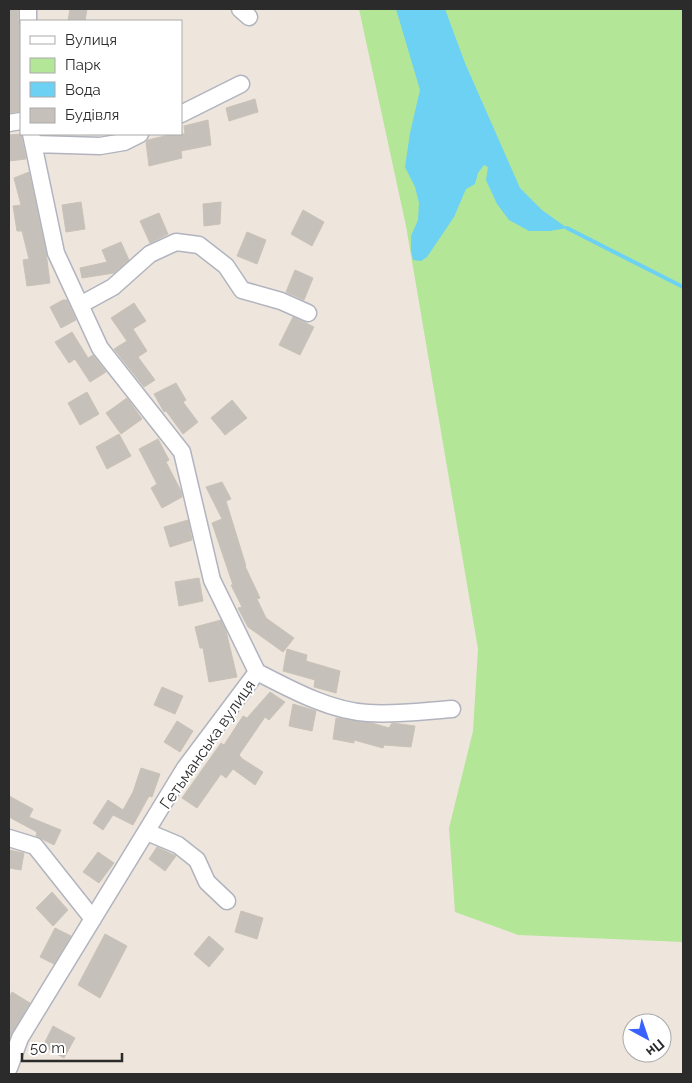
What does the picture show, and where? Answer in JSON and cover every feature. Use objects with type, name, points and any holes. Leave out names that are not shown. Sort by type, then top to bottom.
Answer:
[{"type":"street","points":[[182,114],[241,84]]},
{"type":"street","points":[[32,139],[100,146],[124,142],[138,135]]},
{"type":"street","name":"Гетьманська вулиця","points":[[9,1068],[20,1038],[185,768],[257,672],[212,580],[182,452],[100,348],[56,253],[32,139]]},
{"type":"street","points":[[80,305],[113,287],[150,254],[176,242],[199,245],[226,266],[242,290],[281,301],[308,314]]},
{"type":"street","points":[[257,672],[329,706],[367,714],[452,710]]},
{"type":"street","points":[[147,832],[178,845],[197,860],[207,882],[227,901]]},
{"type":"street","points":[[9,838],[35,846],[93,920]]},
{"type":"green space","points":[[359,9],[683,9],[683,942],[518,935],[455,912],[449,828],[473,731],[478,649],[406,226]]},
{"type":"water","points":[[396,9],[445,9],[465,63],[520,188],[542,210],[567,228],[550,231],[529,231],[509,220],[497,204],[486,180],[488,167],[484,165],[478,173],[475,184],[466,189],[454,217],[427,257],[421,261],[413,260],[411,236],[418,220],[419,203],[415,187],[405,167],[410,133],[420,90]]},
{"type":"building","points":[[9,9],[18,10],[20,26],[20,111],[9,113]]},
{"type":"building","points":[[70,9],[87,9],[85,20],[68,20]]},
{"type":"building","points":[[255,99],[258,112],[229,121],[226,108]]},
{"type":"building","points":[[208,120],[211,145],[181,151],[182,158],[149,166],[146,142],[169,135],[185,134],[184,126]]},
{"type":"building","points":[[9,135],[21,135],[26,159],[9,161]]},
{"type":"building","points":[[29,172],[46,252],[50,283],[27,286],[23,260],[29,259],[22,231],[17,231],[13,206],[21,205],[14,178]]},
{"type":"building","points":[[81,202],[85,229],[66,232],[62,205]]},
{"type":"building","points":[[221,202],[220,224],[204,226],[203,204]]},
{"type":"building","points":[[303,210],[324,222],[312,246],[291,234]]},
{"type":"building","points":[[159,213],[168,234],[150,243],[140,221]]},
{"type":"building","points":[[247,232],[266,240],[257,264],[237,256]]},
{"type":"building","points":[[121,242],[129,260],[114,273],[82,278],[80,268],[107,262],[102,250]]},
{"type":"building","points":[[295,270],[313,278],[304,300],[286,292]]},
{"type":"building","points":[[63,300],[67,300],[76,320],[61,328],[50,307]]},
{"type":"building","points":[[134,303],[146,321],[133,329],[147,351],[138,357],[155,380],[144,387],[114,349],[127,341],[111,318]]},
{"type":"building","points":[[293,317],[314,327],[300,355],[279,345]]},
{"type":"building","points":[[72,332],[88,358],[93,355],[106,372],[90,382],[75,359],[69,363],[55,342]]},
{"type":"building","points":[[176,383],[186,400],[183,402],[198,422],[183,434],[166,411],[164,412],[154,394]]},
{"type":"building","points":[[87,392],[99,414],[80,425],[68,403]]},
{"type":"building","points":[[127,398],[142,419],[121,434],[106,413]]},
{"type":"building","points":[[232,400],[247,418],[225,435],[211,418]]},
{"type":"building","points":[[119,434],[131,456],[107,469],[96,447]]},
{"type":"building","points":[[158,439],[169,460],[166,462],[181,491],[182,497],[162,508],[151,488],[157,484],[139,449]]},
{"type":"building","points":[[222,482],[231,499],[226,501],[245,566],[260,598],[257,599],[266,618],[294,638],[283,652],[248,627],[238,608],[242,607],[231,585],[233,585],[212,523],[222,519],[206,487]]},
{"type":"building","points":[[188,520],[192,540],[170,547],[164,527]]},
{"type":"building","points":[[199,578],[203,601],[179,606],[175,582]]},
{"type":"building","points":[[221,620],[226,631],[237,677],[209,682],[203,648],[200,648],[195,627]]},
{"type":"building","points":[[287,649],[307,655],[306,661],[340,671],[336,693],[314,687],[315,680],[283,671]]},
{"type":"building","points":[[162,687],[183,696],[175,714],[154,705]]},
{"type":"building","points":[[270,692],[285,702],[269,720],[265,717],[239,755],[263,772],[255,785],[233,769],[226,778],[221,774],[197,808],[182,798],[221,743],[224,745],[243,716],[247,718]]},
{"type":"building","points":[[293,704],[316,711],[312,731],[289,726]]},
{"type":"building","points":[[336,718],[372,723],[389,728],[392,723],[415,726],[411,747],[384,745],[383,748],[354,740],[354,743],[333,739]]},
{"type":"building","points":[[177,721],[193,731],[180,752],[164,742]]},
{"type":"building","points":[[141,768],[160,774],[152,797],[149,796],[133,825],[113,815],[103,830],[93,823],[108,800],[123,810],[133,792]]},
{"type":"building","points":[[9,796],[33,809],[29,817],[61,830],[54,845],[36,836],[37,832],[9,817]]},
{"type":"building","points":[[157,847],[176,856],[165,871],[149,859]]},
{"type":"building","points":[[9,850],[24,853],[21,870],[9,868]]},
{"type":"building","points":[[98,852],[114,863],[99,883],[83,872]]},
{"type":"building","points":[[52,892],[68,910],[53,926],[36,908]]},
{"type":"building","points":[[241,911],[263,918],[257,939],[235,932]]},
{"type":"building","points":[[55,928],[71,936],[54,964],[40,957]]},
{"type":"building","points":[[105,934],[127,946],[100,998],[78,985]]},
{"type":"building","points":[[209,936],[224,949],[209,967],[194,954]]},
{"type":"building","points":[[12,992],[30,1003],[9,1039],[9,998]]},
{"type":"building","points":[[53,1026],[75,1038],[64,1058],[43,1046]]},
{"type":"waterway","points":[[567,228],[683,287]]}]
